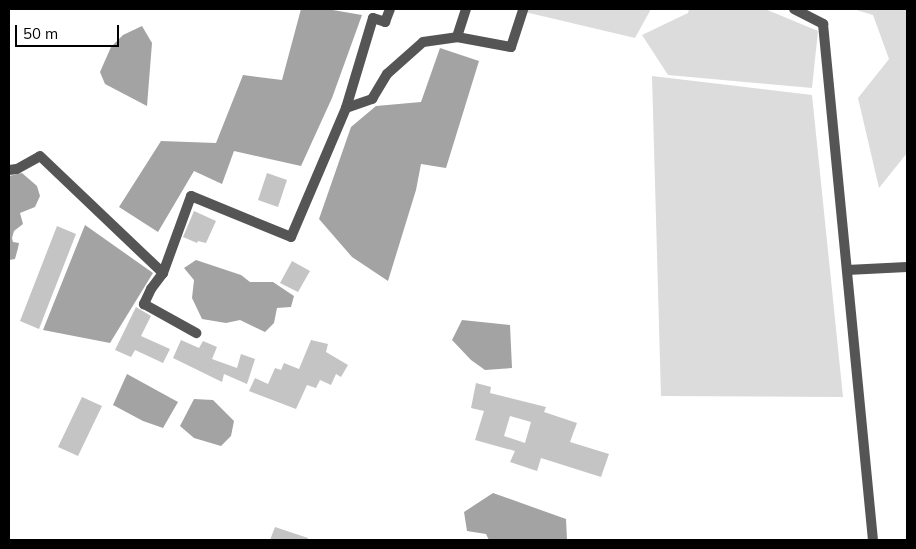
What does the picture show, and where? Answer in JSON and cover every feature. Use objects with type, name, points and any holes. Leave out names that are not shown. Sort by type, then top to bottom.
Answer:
[{"type":"street","points":[[196,333],[144,304],[150,289],[163,273],[191,196],[291,237],[346,108],[373,18],[385,22],[390,9]]},
{"type":"street","points":[[457,37],[466,9]]},
{"type":"street","points":[[346,108],[372,99],[387,74],[423,42],[457,37],[511,48],[523,9]]},
{"type":"street","points":[[794,9],[823,24],[873,540]]},
{"type":"street","points":[[9,170],[17,169],[40,156],[163,273]]},
{"type":"street","points":[[847,270],[907,267]]},
{"type":"shaded area","points":[[301,9],[327,9],[362,15],[332,98],[301,166],[234,151],[222,184],[194,171],[158,232],[119,207],[161,141],[216,143],[243,75],[282,80]]},
{"type":"shaded area","points":[[526,9],[651,9],[635,38],[525,12]]},
{"type":"shaded area","points":[[689,9],[765,9],[818,31],[812,88],[668,75],[642,35],[688,13]]},
{"type":"shaded area","points":[[853,9],[907,9],[907,153],[879,188],[858,98],[889,59],[873,15]]},
{"type":"shaded area","points":[[142,26],[152,43],[147,106],[105,84],[100,72],[111,47],[123,35]]},
{"type":"shaded area","points":[[440,48],[479,61],[446,168],[421,164],[416,190],[388,281],[352,257],[319,219],[351,127],[376,106],[421,102]]},
{"type":"shaded area","points":[[652,76],[812,95],[843,397],[661,396]]},
{"type":"shaded area","points":[[22,173],[37,186],[40,196],[35,207],[20,213],[23,224],[14,231],[12,238],[13,242],[19,243],[18,248],[15,259],[9,260],[9,176]]},
{"type":"shaded area","points":[[85,225],[153,273],[110,343],[43,330]]},
{"type":"shaded area","points":[[196,260],[241,275],[250,282],[273,282],[294,296],[291,307],[277,308],[274,323],[265,332],[240,320],[226,323],[202,319],[192,298],[194,280],[184,268]]},
{"type":"shaded area","points":[[462,320],[510,325],[512,368],[485,370],[471,360],[452,340]]},
{"type":"shaded area","points":[[127,374],[178,402],[163,428],[143,421],[113,405]]},
{"type":"shaded area","points":[[194,399],[213,400],[234,421],[231,436],[221,446],[194,438],[180,426]]},
{"type":"shaded area","points":[[493,493],[566,519],[567,540],[489,540],[486,534],[467,531],[464,512]]},
{"type":"building","points":[[267,173],[287,180],[278,207],[258,200]]},
{"type":"building","points":[[194,211],[216,221],[206,243],[198,241],[197,243],[183,237]]},
{"type":"building","points":[[57,226],[76,234],[39,329],[20,321]]},
{"type":"building","points":[[292,261],[310,271],[298,292],[280,283]]},
{"type":"building","points":[[136,307],[151,316],[141,336],[170,349],[163,363],[135,350],[131,357],[115,350]]},
{"type":"building","points":[[181,340],[199,348],[203,341],[217,347],[212,359],[237,368],[241,354],[255,359],[247,384],[224,374],[222,382],[173,358]]},
{"type":"building","points":[[311,340],[328,344],[326,352],[348,365],[341,377],[336,374],[331,385],[320,380],[316,388],[307,385],[296,409],[249,391],[255,378],[268,384],[275,368],[281,370],[284,363],[299,369]]},
{"type":"building","points":[[476,383],[491,387],[490,393],[546,407],[544,412],[577,423],[570,442],[609,454],[601,477],[541,458],[537,471],[510,462],[515,451],[475,440],[484,411],[471,408]],"holes":[[[510,416],[531,422],[525,443],[504,436]]]},
{"type":"building","points":[[82,397],[102,406],[78,456],[58,447]]},
{"type":"building","points":[[275,527],[308,538],[308,540],[270,540]]}]
